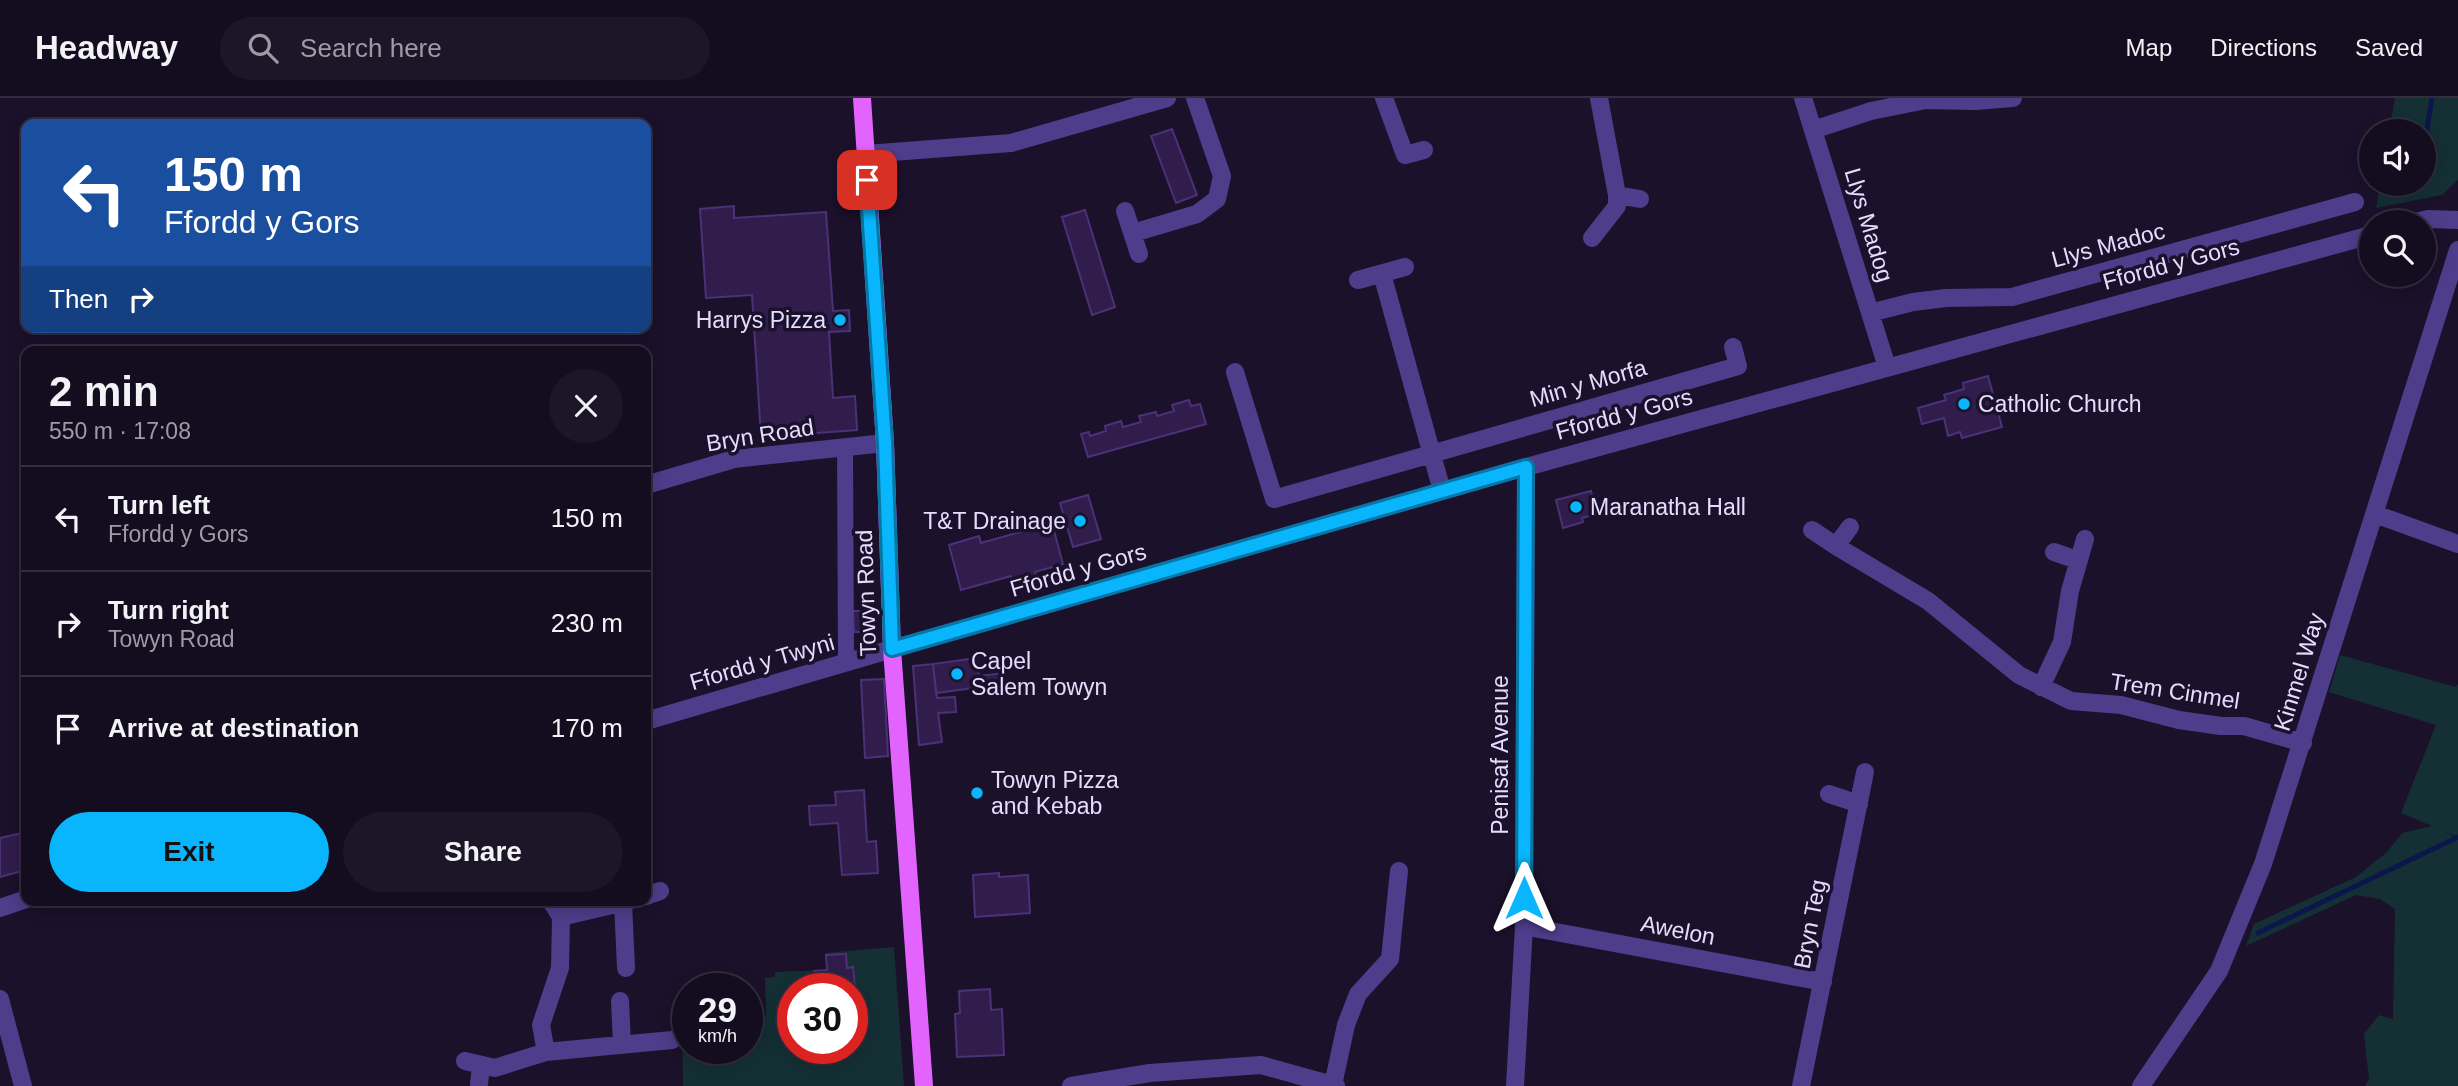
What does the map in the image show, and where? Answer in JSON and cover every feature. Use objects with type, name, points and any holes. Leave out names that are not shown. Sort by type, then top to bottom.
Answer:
[{"type":"main road","name":"Towyn Road","points":[[862,98],[885,443],[892,649],[924,1086]]},
{"type":"street","points":[[866,154],[1010,143],[1167,98]]},
{"type":"street","points":[[1133,233],[1197,214],[1217,199],[1222,176],[1195,98]]},
{"type":"street","points":[[1384,98],[1405,155],[1424,150]]},
{"type":"street","points":[[1592,238],[1617,206],[1599,98]]},
{"type":"street","name":"Llys Madog","points":[[1803,98],[1887,367]]},
{"type":"street","points":[[1813,130],[1871,111],[1926,100],[2012,98]]},
{"type":"street","points":[[1617,195],[1640,199]]},
{"type":"street","name":"Llys Madoc","points":[[1870,313],[1913,302],[1946,298],[2012,297],[2355,202]]},
{"type":"street","points":[[1125,211],[1139,254]]},
{"type":"street","points":[[2436,219],[2458,220]]},
{"type":"street","name":"Ffordd y Gors","points":[[892,649],[1526,467],[2359,237]]},
{"type":"street","name":"Kinmel Way","points":[[2141,1086],[2220,971],[2263,864],[2458,250]]},
{"type":"street","points":[[1358,280],[1405,267]]},
{"type":"street","points":[[1382,274],[1442,491]]},
{"type":"street","name":"Min y Morfa","points":[[1235,372],[1274,499],[1738,366],[1733,347]]},
{"type":"street","name":"Bryn Road","points":[[651,484],[734,459],[885,443]]},
{"type":"street","points":[[845,447],[846,662]]},
{"type":"street","name":"Penisaf Avenue","points":[[1515,1086],[1524,926],[1526,467]]},
{"type":"street","points":[[2375,513],[2458,544]]},
{"type":"street","points":[[1836,546],[1850,527]]},
{"type":"street","name":"Trem Cinmel","points":[[1812,530],[1928,601],[2019,675],[2071,701],[2121,705],[2179,720],[2221,726],[2244,726],[2303,743]]},
{"type":"street","points":[[2041,687],[2062,642],[2077,559],[2085,539]]},
{"type":"street","points":[[2054,552],[2077,559]]},
{"type":"street","name":"Ffordd y Twyni","points":[[651,720],[892,649]]},
{"type":"street","name":"Bryn Teg","points":[[1801,1086],[1865,772]]},
{"type":"street","points":[[1829,794],[1858,804]]},
{"type":"street","points":[[1071,1086],[1150,1073],[1261,1065],[1334,1086],[1346,1025],[1358,994],[1390,959],[1399,871]]},
{"type":"street","points":[[0,908],[21,901]]},
{"type":"street","points":[[546,1052],[541,1025],[560,968],[556,909],[586,906]]},
{"type":"street","points":[[626,906],[626,968]]},
{"type":"street","name":"Awelon","points":[[1524,926],[1823,982]]},
{"type":"street","points":[[0,999],[23,1086]]},
{"type":"street","points":[[620,1001],[622,1045]]},
{"type":"street","points":[[479,1084],[473,1063],[495,1068],[546,1052],[672,1040]]},
{"type":"green space","points":[[2395,98],[2458,98],[2458,180],[2442,195],[2376,208],[2378,196],[2436,196],[2436,119],[2391,119]]},
{"type":"green space","points":[[2340,655],[2456,687],[2458,684],[2458,837],[2445,832],[2458,839],[2458,1086],[2365,1086],[2369,1079],[2364,1034],[2379,1015],[2393,1019],[2395,909],[2380,899],[2356,895],[2246,946],[2254,924],[2356,877],[2386,853],[2402,833],[2432,826],[2401,813],[2436,725],[2329,692]]},
{"type":"green space","points":[[894,947],[904,1086],[683,1086],[683,1064],[763,1064],[765,978],[775,977],[775,972],[827,970],[825,953]]},
{"type":"building","points":[[1172,129],[1197,195],[1176,203],[1151,136]]},
{"type":"building","points":[[734,206],[734,218],[826,212],[833,311],[849,310],[850,331],[829,332],[833,398],[855,396],[857,430],[761,437],[752,295],[706,298],[700,209]]},
{"type":"building","points":[[1085,210],[1115,307],[1092,315],[1062,217]]},
{"type":"building","name":"Catholic Church","points":[[1988,376],[2002,427],[1962,438],[1960,432],[1948,436],[1944,418],[1922,424],[1918,408],[1946,400],[1944,395],[1964,389],[1963,383]]},
{"type":"building","points":[[1189,400],[1191,406],[1200,404],[1206,424],[1088,457],[1081,434],[1089,432],[1090,436],[1106,431],[1105,426],[1121,421],[1123,427],[1141,422],[1139,416],[1156,412],[1157,416],[1174,411],[1172,405]]},
{"type":"building","name":"Maranatha Hall","points":[[1591,491],[1597,514],[1563,528],[1556,500]]},
{"type":"building","name":"T&T Drainage","points":[[1088,495],[1101,539],[1073,547],[1060,503]]},
{"type":"building","points":[[1052,523],[1063,564],[1035,572],[1036,576],[1013,583],[1011,576],[961,590],[949,545],[979,536],[981,543]]},
{"type":"building","points":[[853,611],[863,611],[863,632],[854,632]]},
{"type":"building","name":"Capel Salem Towyn","points":[[977,658],[979,676],[1003,673],[1004,684],[936,693],[933,664]]},
{"type":"building","points":[[933,664],[937,698],[955,697],[956,712],[938,713],[942,742],[919,745],[913,666]]},
{"type":"building","points":[[884,679],[888,756],[865,758],[861,680]]},
{"type":"building","points":[[864,790],[867,842],[876,841],[878,873],[842,875],[838,823],[810,825],[809,806],[836,805],[835,792]]},
{"type":"building","points":[[21,833],[21,871],[0,877],[0,838]]},
{"type":"building","points":[[999,873],[999,877],[1028,875],[1030,913],[975,917],[973,875]]},
{"type":"building","points":[[846,954],[847,968],[853,967],[854,973],[814,973],[827,970],[826,955]]},
{"type":"building","points":[[990,989],[991,1010],[1002,1009],[1004,1055],[957,1057],[955,1014],[960,1013],[959,991]]},
{"type":"waterway","points":[[2429,119],[2432,98]]},
{"type":"waterway","points":[[2258,933],[2458,837]]},
{"type":"place","name":"Harrys Pizza","points":[[840,320]]},
{"type":"place","name":"Catholic Church","points":[[1964,404]]},
{"type":"place","name":"Maranatha Hall","points":[[1576,507]]},
{"type":"place","name":"T&T Drainage","points":[[1080,521]]},
{"type":"place","name":"Capel Salem Towyn","points":[[957,674]]},
{"type":"place","name":"Towyn Pizza and Kebab","points":[[977,793]]},
{"type":"route","points":[[867,180],[885,443],[892,649],[1526,467],[1524,898]]}]
